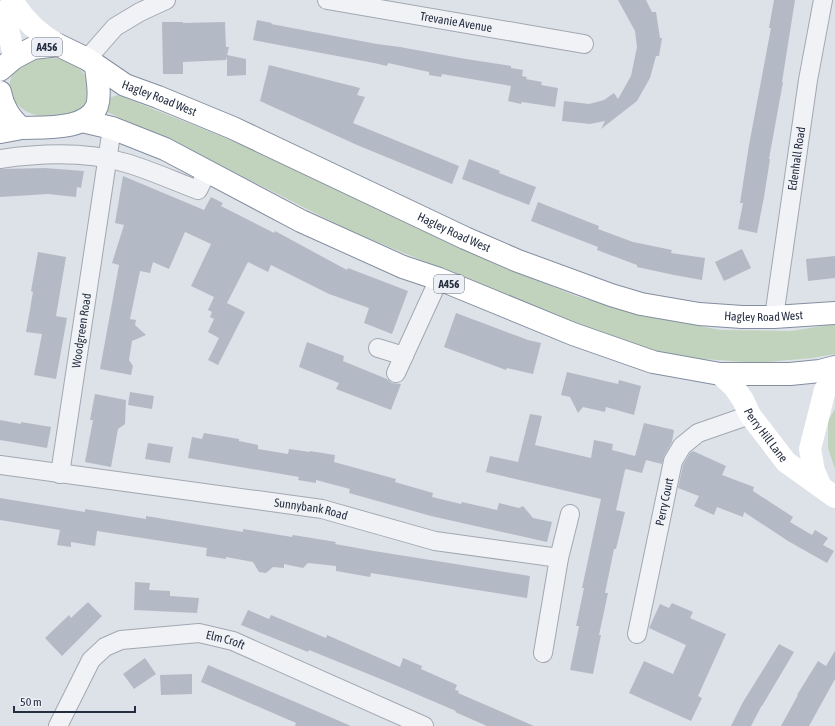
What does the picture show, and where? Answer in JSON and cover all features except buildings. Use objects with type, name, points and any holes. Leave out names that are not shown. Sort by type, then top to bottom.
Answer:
[{"type":"main road","points":[[12,0],[19,12],[43,36],[58,46]]},
{"type":"main road","points":[[0,12],[8,30],[7,64]]},
{"type":"main road","name":"A456","points":[[0,132],[21,128],[59,127],[82,121],[93,113],[97,106],[99,95],[92,63],[58,46],[33,48],[7,64]]},
{"type":"main road","name":"Hagley Road West","points":[[92,63],[125,85],[233,128],[465,238],[518,261],[611,295],[642,304],[700,314],[742,317],[774,317],[835,313]]},
{"type":"main road","points":[[0,92],[3,106],[21,128]]},
{"type":"main road","name":"A456","points":[[82,121],[112,128],[164,149],[301,221],[403,267],[439,279],[573,334],[653,362],[720,374],[790,374],[820,371],[835,367]]},
{"type":"main road","name":"Perry Hill Lane","points":[[720,374],[734,387],[750,415],[786,462],[828,492]]},
{"type":"main road","name":"Perry Hill Lane","points":[[828,492],[814,471],[810,449],[825,390],[835,376]]},
{"type":"street","points":[[92,63],[115,27],[140,12],[166,0]]},
{"type":"street","name":"Trevanie Avenue","points":[[328,0],[584,44]]},
{"type":"street","name":"Edenhall Road","points":[[774,317],[808,80],[823,0]]},
{"type":"street","name":"Woodgreen Road","points":[[60,474],[112,128]]},
{"type":"street","points":[[0,159],[41,155],[71,155],[108,158],[127,163],[198,190],[207,172]]},
{"type":"street","points":[[396,373],[439,279]]},
{"type":"street","points":[[378,348],[404,356]]},
{"type":"street","name":"Perry Court","points":[[637,634],[674,461],[682,446],[698,433],[750,415]]},
{"type":"street","points":[[0,465],[60,474]]},
{"type":"street","name":"Sunnybank Road","points":[[60,474],[322,509],[434,541],[559,558]]},
{"type":"street","points":[[543,653],[559,558],[570,514]]},
{"type":"street","name":"Elm Croft","points":[[58,726],[91,660],[105,647],[121,640],[199,633],[233,641],[424,726]]},
{"type":"green space","points":[[55,58],[70,62],[82,71],[87,81],[88,95],[83,105],[73,113],[60,117],[46,117],[32,114],[20,107],[12,96],[10,91],[10,80],[12,75],[20,66],[30,61]]},
{"type":"green space","points":[[118,95],[248,147],[484,259],[576,296],[632,312],[720,330],[791,331],[835,324],[835,354],[812,358],[757,363],[692,358],[635,346],[567,320],[348,230],[205,157],[105,111],[108,98]]},
{"type":"green space","points":[[835,409],[835,469],[828,448],[828,421]]}]
